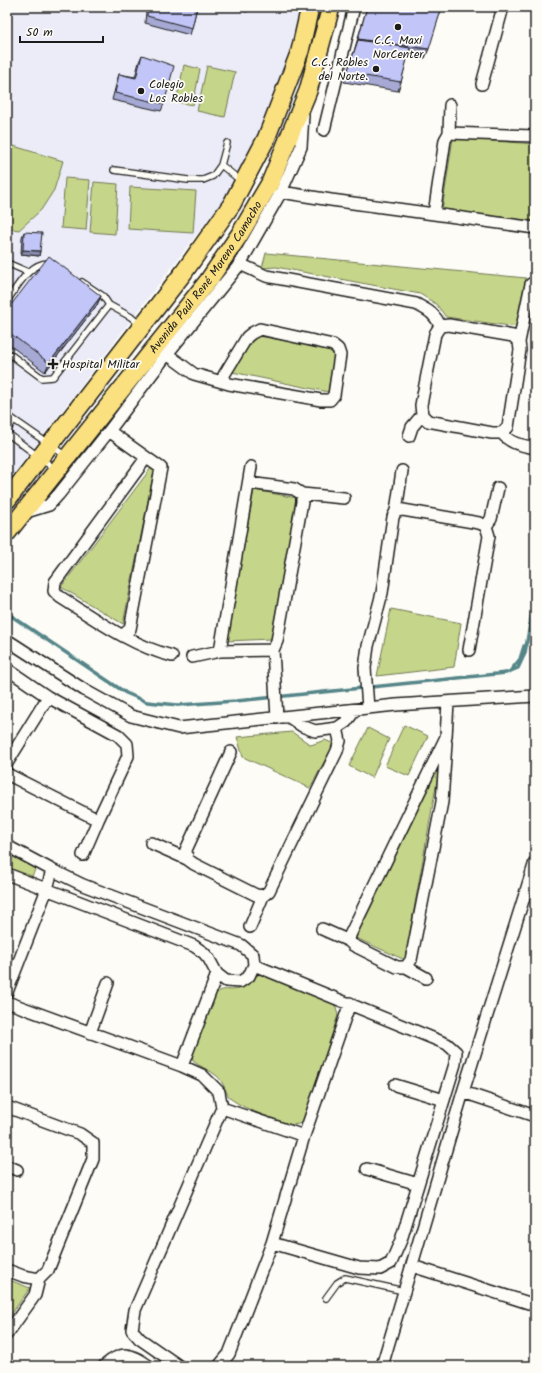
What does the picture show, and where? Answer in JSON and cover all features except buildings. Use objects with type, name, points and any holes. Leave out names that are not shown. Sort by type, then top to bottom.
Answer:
[{"type":"main road","name":"Avenida Paúl René Moreno Camacho","points":[[7,500],[197,254],[232,204],[266,139],[300,51],[310,7]]},
{"type":"main road","name":"Avenida Paúl René Moreno Camacho","points":[[7,533],[208,281],[240,234],[270,183],[308,92],[331,7]]},
{"type":"street","points":[[324,130],[354,7]]},
{"type":"street","points":[[482,84],[503,7]]},
{"type":"street","points":[[23,514],[49,505],[110,431],[167,354],[240,264],[281,192],[301,147],[303,102]]},
{"type":"street","points":[[434,214],[445,140],[449,133],[450,105]]},
{"type":"street","points":[[449,133],[535,136]]},
{"type":"street","points":[[281,192],[535,228]]},
{"type":"street","points":[[240,264],[266,276],[416,304],[431,311],[437,318],[440,326]]},
{"type":"street","points":[[440,326],[435,334],[421,405],[422,415],[428,421],[492,433],[502,433],[508,427],[520,350],[519,342],[531,284]]},
{"type":"street","points":[[440,326],[449,325],[513,336],[519,342]]},
{"type":"street","points":[[167,354],[194,374],[229,384],[321,400],[330,400],[334,395],[340,355],[338,349],[333,345],[260,329],[247,337],[224,375],[223,382]]},
{"type":"street","points":[[409,436],[412,427],[422,415]]},
{"type":"street","points":[[110,431],[161,468],[130,629],[123,635]]},
{"type":"street","points":[[502,433],[507,440],[520,445],[535,448]]},
{"type":"street","points":[[146,458],[55,582],[54,591],[60,597],[112,630],[157,652],[172,656]]},
{"type":"street","points":[[220,651],[252,467]]},
{"type":"street","points":[[367,703],[365,668],[368,646],[382,593],[393,517],[396,511],[402,471]]},
{"type":"street","points":[[249,483],[294,489],[302,494],[344,498]]},
{"type":"street","points":[[486,526],[491,519],[498,488]]},
{"type":"street","points":[[277,718],[273,650],[277,642],[302,502],[302,494]]},
{"type":"street","points":[[396,511],[403,510],[479,523],[486,526]]},
{"type":"street","points":[[469,650],[489,536],[486,526]]},
{"type":"street","points":[[7,640],[86,691],[131,716],[179,728],[355,710]]},
{"type":"street","points":[[192,657],[220,651],[273,650]]},
{"type":"street","points":[[7,669],[48,697],[118,736],[127,744],[128,756],[83,854]]},
{"type":"street","points":[[289,717],[302,726],[315,731],[337,728],[346,722],[355,710],[367,703],[448,702],[535,696]]},
{"type":"street","points":[[7,763],[48,697]]},
{"type":"street","points":[[406,967],[411,960],[442,802],[448,702]]},
{"type":"street","points":[[250,927],[263,896],[269,891],[337,751],[340,741],[337,728]]},
{"type":"street","points":[[349,942],[350,935],[446,737]]},
{"type":"street","points":[[187,859],[186,850],[231,752]]},
{"type":"street","points":[[7,774],[98,820]]},
{"type":"street","points":[[151,843],[187,859],[256,895],[263,896]]},
{"type":"street","points":[[7,846],[83,885],[241,945],[253,954],[254,965],[249,976],[240,982],[226,982],[217,974],[209,959],[194,946],[7,874]]},
{"type":"street","points":[[382,1366],[463,1092],[531,889],[535,862]]},
{"type":"street","points":[[7,992],[47,889],[52,870]]},
{"type":"street","points":[[322,929],[397,967],[406,967],[426,978]]},
{"type":"street","points":[[254,965],[447,1044],[456,1052],[455,1064],[401,1240],[391,1262],[380,1269],[359,1268],[272,1243]]},
{"type":"street","points":[[182,1066],[217,974]]},
{"type":"street","points":[[90,1033],[108,983]]},
{"type":"street","points":[[7,1002],[182,1066],[202,1075],[219,1092],[222,1108],[135,1310],[132,1330],[140,1340],[179,1366]]},
{"type":"street","points":[[219,1366],[229,1354],[272,1243],[304,1136],[350,1004]]},
{"type":"street","points":[[395,1085],[444,1100]]},
{"type":"street","points":[[463,1092],[535,1116]]},
{"type":"street","points":[[7,1107],[80,1134],[93,1143],[92,1159],[87,1174],[48,1270],[39,1279],[35,1295],[7,1334]]},
{"type":"street","points":[[222,1108],[304,1136]]},
{"type":"street","points":[[367,1169],[418,1184]]},
{"type":"street","points":[[412,1266],[535,1305]]},
{"type":"street","points":[[7,1270],[23,1276],[39,1279]]},
{"type":"street","points":[[104,1366],[123,1354],[134,1356],[149,1366]]},
{"type":"lane","points":[[114,170],[188,180],[202,180],[213,176],[222,165],[227,143]]},
{"type":"lane","points":[[222,165],[243,183]]},
{"type":"lane","points":[[7,263],[28,272]]},
{"type":"lane","points":[[7,301],[28,272],[40,264],[48,263],[56,265]]},
{"type":"lane","points":[[79,280],[103,296],[108,305],[131,317],[142,326]]},
{"type":"lane","points":[[7,352],[42,378],[53,377],[108,305]]},
{"type":"lane","points":[[7,415],[45,451],[57,471]]},
{"type":"lane","points":[[13,421],[7,432],[45,451],[67,457]]},
{"type":"lane","points":[[326,1298],[337,1283],[345,1278],[404,1291]]},
{"type":"shaded area","name":"Colegio Los Robles","points":[[7,7],[302,7],[291,50],[260,132],[226,196],[7,483]]},
{"type":"green space","points":[[184,65],[200,69],[193,105],[176,102]]},
{"type":"green space","points":[[207,66],[235,72],[225,117],[197,111]]},
{"type":"green space","points":[[453,138],[535,144],[535,221],[442,210]]},
{"type":"green space","points":[[7,144],[63,161],[54,190],[41,210],[19,230],[7,228]]},
{"type":"green space","points":[[65,178],[90,180],[86,230],[61,228]]},
{"type":"green space","points":[[94,182],[118,184],[115,234],[90,232]]},
{"type":"green space","points":[[130,187],[196,191],[193,233],[128,229]]},
{"type":"green space","points":[[266,253],[526,278],[517,327],[446,317],[436,304],[420,294],[276,267],[262,268]]},
{"type":"green space","points":[[258,336],[328,348],[333,353],[334,357],[328,392],[232,372],[252,341]]},
{"type":"green space","points":[[151,468],[154,471],[123,624],[61,587]]},
{"type":"green space","points":[[254,490],[297,498],[271,639],[227,641]]},
{"type":"green space","points":[[391,609],[461,623],[454,667],[377,676]]},
{"type":"green space","points":[[404,725],[428,736],[409,776],[385,766]]},
{"type":"green space","points":[[368,728],[389,739],[372,778],[349,766]]},
{"type":"green space","points":[[292,732],[311,745],[325,740],[334,744],[310,788],[243,757],[237,737]]},
{"type":"green space","points":[[440,764],[405,960],[356,938]]},
{"type":"green space","points":[[7,851],[37,866],[31,878],[7,869]]},
{"type":"green space","points":[[260,974],[268,974],[329,1000],[336,1007],[338,1015],[306,1117],[299,1124],[291,1125],[260,1114],[237,1103],[229,1097],[217,1076],[193,1061],[192,1051],[213,997],[216,993],[222,990],[235,990],[242,988]]},
{"type":"green space","points":[[7,1279],[30,1288],[7,1320]]},
{"type":"waterway","points":[[533,597],[535,586]]},
{"type":"waterway","points":[[7,613],[126,693],[147,702],[178,705],[236,701],[506,673],[518,668],[525,653],[535,595]]},
{"type":"waterway","points":[[511,670],[520,659],[524,646]]},
{"type":"place","name":"C.C. Maxi NorCenter","points":[[398,27]]},
{"type":"place","name":"C.C. Robles del Norte.","points":[[376,69]]},
{"type":"place","name":"Colegio Los Robles","points":[[141,91]]},
{"type":"place","name":"Hospital Militar","points":[[53,364]]}]
